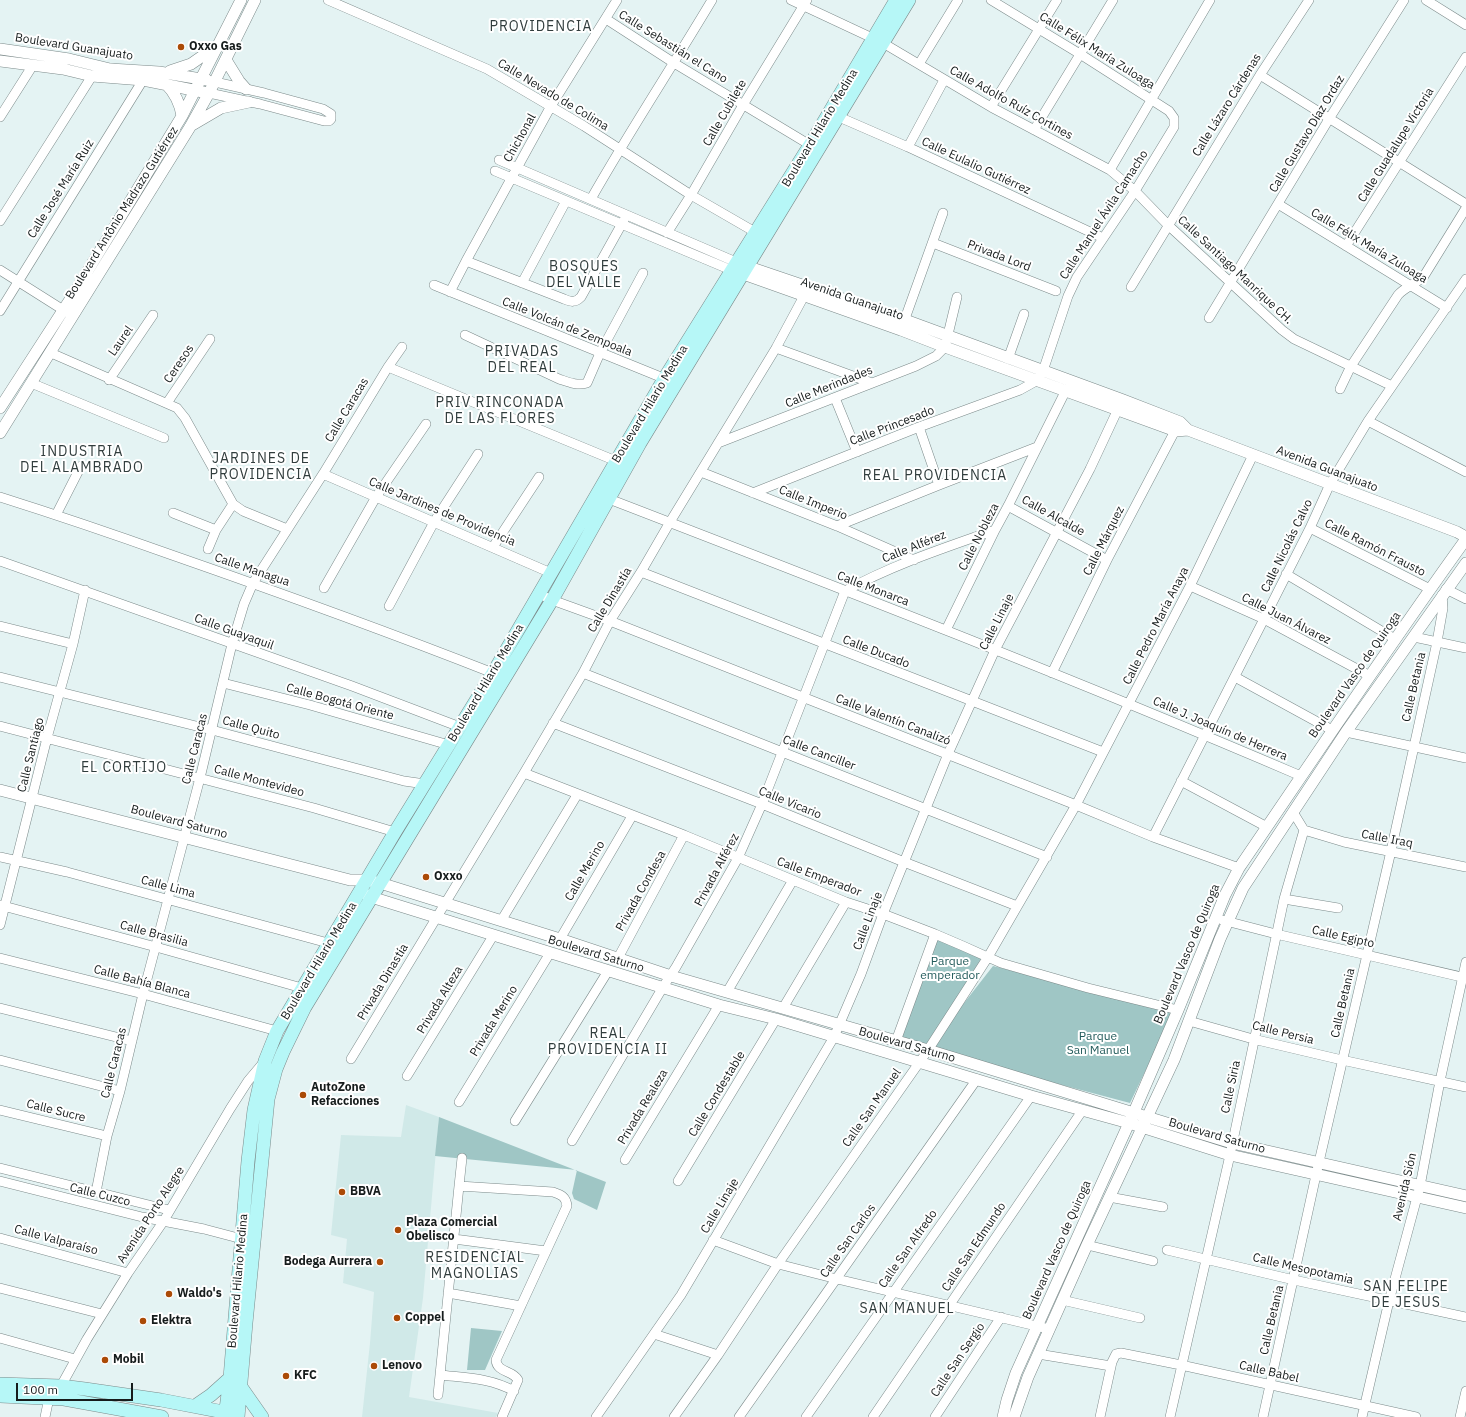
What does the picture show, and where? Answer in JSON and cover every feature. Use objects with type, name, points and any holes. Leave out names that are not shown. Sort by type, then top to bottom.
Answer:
[{"type":"main road","name":"Boulevard Hilario Medina","points":[[234,1416],[241,1386],[266,1117],[272,1083],[283,1052],[395,832],[493,673],[616,461],[670,381],[740,268],[839,116],[878,41],[896,0]]},
{"type":"main road","name":"Boulevard Hilario Medina","points":[[740,268],[755,232],[878,41],[909,0]]},
{"type":"main road","name":"Boulevard Hilario Medina","points":[[234,1416],[230,1378],[254,1110],[265,1061],[277,1031],[328,943],[366,889],[380,883],[552,600],[609,499],[670,381]]},
{"type":"main road","points":[[195,1406],[211,1395],[230,1378]]},
{"type":"main road","points":[[0,1384],[61,1386],[125,1394],[195,1406],[234,1416]]},
{"type":"main road","points":[[241,1386],[262,1417]]},
{"type":"main road","points":[[0,1396],[64,1399],[162,1417]]},
{"type":"street","name":"Boulevard Antônio Madrazo Gutiérrez","points":[[0,408],[73,295],[182,116],[241,0]]},
{"type":"street","name":"Boulevard Antônio Madrazo Gutiérrez","points":[[0,433],[190,127],[215,82],[255,0]]},
{"type":"street","name":"Calle Nevado de Colima","points":[[328,0],[487,69],[551,106],[691,195],[755,232]]},
{"type":"street","name":"Chichonal","points":[[450,292],[551,106],[617,0]]},
{"type":"street","points":[[591,200],[619,149],[712,0]]},
{"type":"street","name":"Calle Adolfo Ruíz Cortines","points":[[791,0],[806,3],[878,41],[991,107],[1110,170],[1135,191]]},
{"type":"street","points":[[919,64],[958,0]]},
{"type":"street","name":"Calle Félix María Zuloaga","points":[[991,0],[1080,54],[1169,111]]},
{"type":"street","points":[[991,107],[1057,0]]},
{"type":"street","points":[[1034,130],[1113,0]]},
{"type":"street","points":[[1110,170],[1210,0]]},
{"type":"street","name":"Calle Lázaro Cárdenas","points":[[1131,287],[1168,224],[1308,0]]},
{"type":"street","name":"Calle Gustavo Díaz Ordaz","points":[[1209,318],[1329,119],[1404,0]]},
{"type":"street","points":[[1426,0],[1466,25]]},
{"type":"street","name":"Calle Cubilete","points":[[667,232],[691,195],[806,3]]},
{"type":"street","name":"Calle Sebastián el Cano","points":[[606,19],[674,63],[810,145]]},
{"type":"street","points":[[164,72],[183,68],[216,47]]},
{"type":"street","name":"Boulevard Guanajuato","points":[[0,49],[68,59],[110,69],[164,72],[215,82]]},
{"type":"street","name":"Calle Guadalupe Victoria","points":[[1346,246],[1466,57]]},
{"type":"street","points":[[226,60],[239,81],[246,89]]},
{"type":"street","name":"Boulevard Guanajuato","points":[[0,61],[63,69],[92,76],[143,80],[209,93]]},
{"type":"street","points":[[0,117],[33,65]]},
{"type":"street","points":[[1260,75],[1466,204]]},
{"type":"street","points":[[0,221],[92,76]]},
{"type":"street","name":"Calle José María Ruiz","points":[[0,311],[143,80]]},
{"type":"street","points":[[908,147],[944,80]]},
{"type":"street","points":[[209,93],[324,121],[329,121],[331,117],[330,113],[323,109],[215,82]]},
{"type":"street","points":[[166,84],[178,99],[182,116]]},
{"type":"street","points":[[190,127],[221,108],[249,102]]},
{"type":"street","name":"Calle Manuel Ávila Camacho","points":[[1040,375],[1068,296],[1077,277],[1135,191],[1174,127],[1174,118],[1169,111]]},
{"type":"street","name":"Calle Eulalio Gutiérrez","points":[[839,116],[1103,238]]},
{"type":"street","name":"Avenida Guanajuato","points":[[499,160],[626,216],[667,232],[740,268],[804,296],[903,325]]},
{"type":"street","name":"Avenida Guanajuato","points":[[495,171],[622,224],[740,268],[1040,375],[1464,535]]},
{"type":"street","name":"Calle Santiago Manrique CH.","points":[[1135,191],[1272,322],[1294,339],[1392,386]]},
{"type":"street","points":[[522,283],[566,201]]},
{"type":"street","name":"Calle Félix María Zuloaga","points":[[1278,204],[1447,308]]},
{"type":"street","points":[[1340,390],[1351,366],[1398,295],[1410,285],[1420,281],[1424,276],[1466,208]]},
{"type":"street","points":[[903,325],[943,213]]},
{"type":"street","points":[[466,261],[574,302],[581,297],[626,216]]},
{"type":"street","name":"Privada Lord","points":[[932,243],[1056,291]]},
{"type":"street","points":[[0,270],[73,316]]},
{"type":"street","points":[[465,336],[559,379],[579,384],[587,383],[600,353],[643,273]]},
{"type":"street","name":"Calle Nicolás Calvo","points":[[1153,837],[1310,528],[1330,484],[1368,421],[1466,279]]},
{"type":"street","name":"Calle Volcán de Zempoala","points":[[434,285],[670,381]]},
{"type":"street","name":"Calle Dinastía","points":[[436,917],[446,903],[583,673],[610,622],[776,348],[804,296]]},
{"type":"street","points":[[946,342],[957,297]]},
{"type":"street","points":[[1008,359],[1024,314]]},
{"type":"street","name":"Laurel","points":[[109,380],[153,316]]},
{"type":"street","name":"Ceresos","points":[[167,403],[210,339]]},
{"type":"street","name":"Avenida Guanajuato","points":[[946,342],[1008,359],[1066,390],[1118,409],[1181,428]]},
{"type":"street","name":"Calle Merindades","points":[[718,443],[916,366],[936,356],[946,342]]},
{"type":"street","name":"Calle Caracas","points":[[96,1192],[107,1136],[120,1091],[143,994],[200,778],[232,644],[244,604],[253,583],[402,347]]},
{"type":"street","points":[[776,348],[872,382]]},
{"type":"street","points":[[51,353],[109,380],[177,408],[185,418],[233,504],[243,511],[287,529]]},
{"type":"street","points":[[388,367],[616,461]]},
{"type":"street","name":"Calle Princesado","points":[[753,493],[1020,390],[1040,375]]},
{"type":"street","points":[[31,383],[164,438]]},
{"type":"street","name":"Calle Nobleza","points":[[946,630],[1066,390]]},
{"type":"street","points":[[835,398],[857,452]]},
{"type":"street","name":"Calle Linaje","points":[[596,1417],[681,1295],[834,1037],[861,974],[883,914],[948,754],[995,650],[1090,469],[1118,409]]},
{"type":"street","points":[[1368,421],[1466,472]]},
{"type":"street","points":[[324,588],[376,497],[426,424]]},
{"type":"street","points":[[919,428],[939,485]]},
{"type":"street","name":"Calle Márquez","points":[[1052,672],[1107,560],[1181,428]]},
{"type":"street","points":[[837,526],[1037,447]]},
{"type":"street","points":[[389,606],[434,522],[478,454]]},
{"type":"street","name":"Calle Pedro María Anaya","points":[[1076,805],[1190,586],[1253,456]]},
{"type":"street","points":[[56,515],[82,466]]},
{"type":"street","name":"Calle Imperio","points":[[701,472],[837,526],[914,560]]},
{"type":"street","name":"Calle Jardines de Providencia","points":[[323,474],[551,573]]},
{"type":"street","points":[[493,547],[539,477]]},
{"type":"street","name":"Calle Managua","points":[[0,498],[56,515],[253,583],[359,621],[493,673]]},
{"type":"street","name":"Calle Monarca","points":[[609,499],[946,630],[1129,704]]},
{"type":"street","points":[[208,549],[216,530],[233,504]]},
{"type":"street","name":"Calle Alcalde","points":[[1008,506],[1107,560]]},
{"type":"street","points":[[173,513],[216,530]]},
{"type":"street","name":"Calle Ramón Frausto","points":[[1310,528],[1430,589]]},
{"type":"street","name":"Calle Alférez","points":[[845,591],[914,560],[995,530]]},
{"type":"street","name":"Boulevard Vasco de Quiroga","points":[[1003,1417],[1016,1373],[1134,1112],[1178,1010],[1215,918],[1239,868],[1332,730],[1430,589],[1464,535]]},
{"type":"street","name":"Boulevard Vasco de Quiroga","points":[[1014,1417],[1022,1392],[1049,1329],[1141,1128],[1174,1060],[1228,921],[1243,888],[1346,732],[1466,562]]},
{"type":"street","name":"Calle Guayaquil","points":[[2,565],[85,590],[460,726]]},
{"type":"street","name":"Calle Ducado","points":[[641,572],[1103,752]]},
{"type":"street","points":[[1286,574],[1395,639]]},
{"type":"street","name":"Calle Juan Álvarez","points":[[1190,586],[1264,619],[1370,676]]},
{"type":"street","name":"Calle Santiago","points":[[0,925],[2,906],[16,861],[47,738],[73,644],[85,590]]},
{"type":"street","name":"Privada Alférez","points":[[572,1140],[671,976],[738,858],[762,804],[845,591]]},
{"type":"street","points":[[1444,592],[1466,599]]},
{"type":"street","name":"Calle Betania","points":[[1263,1417],[1316,1175],[1391,851],[1437,642],[1443,608],[1444,592]]},
{"type":"street","name":"Calle Valentín Canalizó","points":[[539,594],[948,754],[1153,837],[1239,868]]},
{"type":"street","points":[[0,626],[73,644]]},
{"type":"street","points":[[1414,637],[1466,648]]},
{"type":"street","name":"Calle Canciller","points":[[583,673],[1047,857]]},
{"type":"street","name":"Calle Quito","points":[[0,677],[212,730],[404,781],[425,784]]},
{"type":"street","points":[[1235,677],[1332,730]]},
{"type":"street","name":"Calle Bogotá Oriente","points":[[223,683],[310,705],[449,745]]},
{"type":"street","name":"Calle J. Joaquín de Herrera","points":[[1129,704],[1301,776]]},
{"type":"street","name":"Calle Vicario","points":[[553,723],[1018,906]]},
{"type":"street","name":"Calle Montevideo","points":[[0,726],[314,808],[395,832]]},
{"type":"street","points":[[1346,732],[1466,758]]},
{"type":"street","name":"Calle Emperador","points":[[524,773],[577,795],[684,835],[846,902],[883,914],[935,934],[988,958],[1020,970],[1178,1010]]},
{"type":"street","points":[[1181,781],[1267,827]]},
{"type":"street","name":"Boulevard Saturno","points":[[0,790],[350,880],[366,889],[436,917],[493,936],[719,1005],[776,1019],[1031,1096],[1129,1123],[1230,1155],[1316,1175],[1418,1191],[1466,1196]]},
{"type":"street","points":[[501,921],[577,795]]},
{"type":"street","name":"Calle San Manuel","points":[[674,1417],[718,1355],[778,1264],[928,1050],[988,958],[1076,805]]},
{"type":"street","points":[[1293,812],[1304,830]]},
{"type":"street","name":"Calle Merino","points":[[560,939],[632,816]]},
{"type":"street","name":"Calle Iraq","points":[[1304,830],[1344,842],[1466,867]]},
{"type":"street","name":"Calle Siria","points":[[1170,1417],[1230,1155],[1276,934],[1284,899],[1304,830]]},
{"type":"street","name":"Privada Condesa","points":[[618,958],[684,835]]},
{"type":"street","name":"Calle Lima","points":[[0,857],[67,872],[328,943]]},
{"type":"street","points":[[727,992],[793,880]]},
{"type":"street","name":"Boulevard Saturno","points":[[380,883],[560,939],[671,976],[928,1050],[1232,1143],[1319,1163],[1418,1191],[1466,1208]]},
{"type":"street","points":[[1284,899],[1338,908]]},
{"type":"street","points":[[783,1008],[846,902]]},
{"type":"street","name":"Calle Brasilia","points":[[2,906],[156,946],[302,988]]},
{"type":"street","name":"Privada Dinastía","points":[[351,1059],[436,917]]},
{"type":"street","name":"Calle Egipto","points":[[1215,918],[1276,934],[1464,978]]},
{"type":"street","points":[[896,1041],[935,934]]},
{"type":"street","name":"Privada Alteza","points":[[407,1076],[493,936]]},
{"type":"street","name":"Privada Merino","points":[[459,1102],[550,953]]},
{"type":"street","name":"Calle Bahía Blanca","points":[[0,958],[143,994],[277,1031]]},
{"type":"street","name":"Avenida Sión","points":[[1362,1417],[1389,1301],[1418,1191],[1440,1081],[1464,978],[1466,962]]},
{"type":"street","points":[[514,1121],[608,970]]},
{"type":"street","name":"Privada Realeza","points":[[625,1160],[719,1005]]},
{"type":"street","points":[[0,1008],[132,1041]]},
{"type":"street","name":"Calle Condestable","points":[[678,1181],[776,1019]]},
{"type":"street","name":"Calle Persia","points":[[1189,1021],[1253,1039],[1466,1087]]},
{"type":"street","points":[[0,1060],[120,1091]]},
{"type":"street","name":"Avenida Porto Alegre","points":[[61,1386],[102,1314],[163,1222],[248,1081],[265,1061]]},
{"type":"street","name":"Calle San Carlos","points":[[739,1417],[977,1079]]},
{"type":"street","name":"Calle San Alfredo","points":[[806,1417],[892,1292],[1031,1096]]},
{"type":"street","name":"Calle Sucre","points":[[0,1110],[107,1136]]},
{"type":"street","name":"Calle San Edmundo","points":[[873,1417],[1082,1111]]},
{"type":"street","points":[[438,1394],[462,1158]]},
{"type":"street","name":"Calle Cuzco","points":[[0,1168],[170,1210]]},
{"type":"street","name":"Calle Cuzco","points":[[0,1181],[163,1222],[204,1229],[242,1240]]},
{"type":"street","points":[[459,1186],[553,1192],[562,1195],[567,1201],[567,1206],[496,1360],[496,1363],[502,1370],[517,1377],[514,1391],[502,1417]]},
{"type":"street","points":[[1110,1197],[1163,1207]]},
{"type":"street","name":"Calle Valparaíso","points":[[0,1238],[128,1273]]},
{"type":"street","points":[[454,1239],[546,1251]]},
{"type":"street","points":[[713,1240],[778,1264],[1049,1329]]},
{"type":"street","points":[[1087,1245],[1153,1261]]},
{"type":"street","name":"Calle Mesopotamia","points":[[1167,1250],[1389,1301],[1466,1316]]},
{"type":"street","points":[[0,1288],[102,1314]]},
{"type":"street","points":[[448,1293],[521,1306]]},
{"type":"street","points":[[1062,1300],[1140,1318]]},
{"type":"street","name":"Calle San Sergio","points":[[935,1417],[1001,1317]]},
{"type":"street","points":[[654,1334],[718,1355]]},
{"type":"street","points":[[0,1338],[75,1359]]},
{"type":"street","points":[[1038,1354],[1111,1366],[1100,1417]]},
{"type":"street","name":"Calle Babel","points":[[1111,1366],[1116,1354],[1130,1354],[1182,1364],[1416,1417]]},
{"type":"street","points":[[440,1375],[489,1380],[514,1391]]},
{"type":"street","points":[[1460,1417],[1466,1391]]},
{"type":"street","points":[[45,1417],[49,1398]]},
{"type":"shaded area","points":[[406,1105],[439,1117],[423,1298],[409,1397],[498,1413],[496,1417],[362,1417],[374,1292],[343,1283],[347,1239],[331,1235],[341,1135],[401,1137]]},
{"type":"green space","name":"Parque San Manuel","points":[[935,934],[988,957],[932,1044],[993,966],[1174,1011],[1130,1103],[896,1041]]},
{"type":"green space","points":[[439,1117],[575,1170],[435,1156]]},
{"type":"green space","points":[[577,1171],[606,1182],[597,1210],[574,1199],[572,1193]]},
{"type":"green space","points":[[471,1328],[502,1331],[485,1370],[467,1370]]},
{"type":"place","name":"Oxxo Gas","points":[[181,47]]},
{"type":"place","name":"Oxxo","points":[[426,877]]},
{"type":"place","name":"AutoZone Refacciones","points":[[303,1095]]},
{"type":"place","name":"BBVA","points":[[342,1192]]},
{"type":"place","name":"Plaza Comercial Obelisco","points":[[398,1230]]},
{"type":"place","name":"Bodega Aurrera","points":[[380,1262]]},
{"type":"place","name":"Waldo's","points":[[169,1294]]},
{"type":"place","name":"Coppel","points":[[397,1318]]},
{"type":"place","name":"Elektra","points":[[143,1321]]},
{"type":"place","name":"Mobil","points":[[105,1360]]},
{"type":"place","name":"Lenovo","points":[[374,1366]]},
{"type":"place","name":"KFC","points":[[286,1376]]},
{"type":"district","name":"PROVIDENCIA","points":[[541,27]]},
{"type":"district","name":"BOSQUES DEL VALLE","points":[[584,276]]},
{"type":"district","name":"PRIVADAS DEL REAL","points":[[522,360]]},
{"type":"district","name":"PRIV RINCONADA DE LAS FLORES","points":[[500,412]]},
{"type":"district","name":"INDUSTRIA DEL ALAMBRADO","points":[[82,460]]},
{"type":"district","name":"JARDINES DE PROVIDENCIA","points":[[261,468]]},
{"type":"district","name":"REAL PROVIDENCIA","points":[[935,476]]},
{"type":"district","name":"EL CORTIJO","points":[[124,768]]},
{"type":"district","name":"REAL PROVIDENCIA II","points":[[608,1042]]},
{"type":"district","name":"RESIDENCIAL MAGNOLIAS","points":[[475,1266]]},
{"type":"district","name":"SAN FELIPE DE JESUS","points":[[1406,1296]]},
{"type":"district","name":"SAN MANUEL","points":[[907,1309]]},
{"type":"park label","name":"Parque emperador","points":[[950,969]]}]
